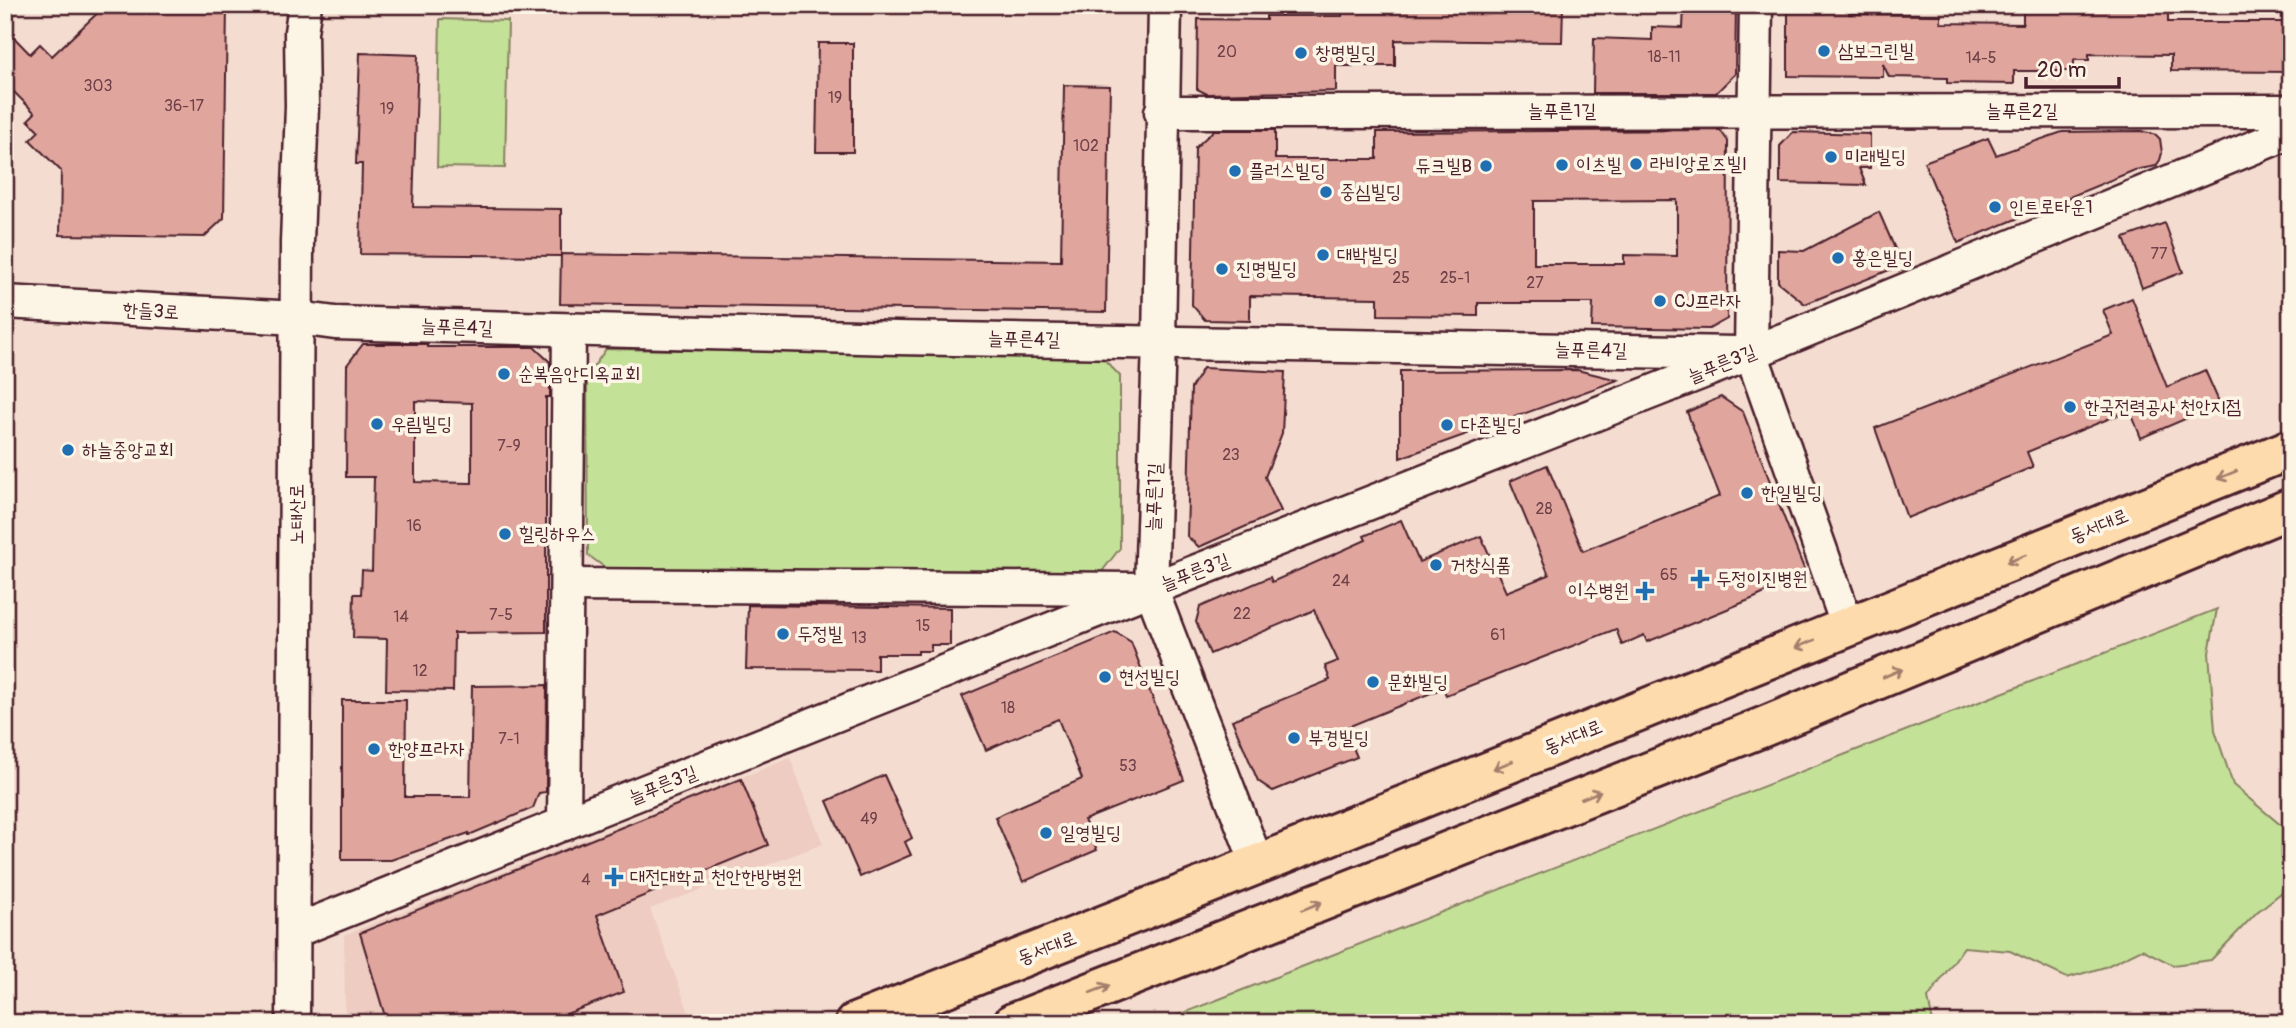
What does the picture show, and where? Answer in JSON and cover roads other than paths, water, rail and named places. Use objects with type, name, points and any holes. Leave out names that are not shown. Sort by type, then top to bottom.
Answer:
[{"type":"main road","name":"동서대로","points":[[855,1023],[2291,449]]},
{"type":"main road","points":[[1013,1023],[1763,727],[2291,508]]},
{"type":"street","name":"노태산로","points":[[293,1023],[301,32],[305,5]]},
{"type":"street","name":"늘푸른1길","points":[[1165,5],[1151,589],[1257,863]]},
{"type":"street","points":[[1756,5],[1751,353],[1848,627]]},
{"type":"street","name":"늘푸른1길","points":[[1161,112],[1753,111]]},
{"type":"street","name":"늘푸른2길","points":[[1753,111],[2291,111]]},
{"type":"street","name":"늘푸른3길","points":[[295,931],[1751,353],[2291,132]]},
{"type":"street","name":"한들3로","points":[[5,302],[298,318]]},
{"type":"street","name":"늘푸른4길","points":[[298,318],[335,323],[569,330],[1751,353]]},
{"type":"street","points":[[564,824],[569,330]]},
{"type":"street","name":"늘푸른3길","points":[[567,585],[1151,589]]},
{"type":"place","name":"삼보그린빌","points":[[1824,51]]},
{"type":"place","name":"창명빌딩","points":[[1301,53]]},
{"type":"place","name":"미래빌딩","points":[[1831,157]]},
{"type":"place","name":"라비앙로즈빌I","points":[[1636,164]]},
{"type":"place","name":"이츠빌","points":[[1562,165]]},
{"type":"place","name":"듀크빌B","points":[[1486,166]]},
{"type":"place","name":"플러스빌딩","points":[[1235,171]]},
{"type":"place","name":"중심빌딩","points":[[1326,192]]},
{"type":"place","name":"인트로타운1","points":[[1995,207]]},
{"type":"place","name":"대박빌딩","points":[[1323,255]]},
{"type":"place","name":"홍은빌딩","points":[[1838,258]]},
{"type":"place","name":"진명빌딩","points":[[1222,269]]},
{"type":"place","name":"CJ프라자","points":[[1660,301]]},
{"type":"place","name":"순복음안디옥교회","points":[[504,374]]},
{"type":"place","name":"한국전력공사 천안지점","points":[[2070,407]]},
{"type":"place","name":"우림빌딩","points":[[377,424]]},
{"type":"place","name":"다존빌딩","points":[[1447,425]]},
{"type":"place","name":"하늘중앙교회","points":[[68,450]]},
{"type":"place","name":"한일빌딩","points":[[1747,493]]},
{"type":"place","name":"힐링하우스","points":[[505,534]]},
{"type":"place","name":"거창식품","points":[[1436,565]]},
{"type":"place","name":"두정이진병원","points":[[1700,579]]},
{"type":"place","name":"이수병원","points":[[1645,591]]},
{"type":"place","name":"두정빌","points":[[783,634]]},
{"type":"place","name":"현성빌딩","points":[[1105,677]]},
{"type":"place","name":"문화빌딩","points":[[1373,682]]},
{"type":"place","name":"부경빌딩","points":[[1294,738]]},
{"type":"place","name":"한양프라자","points":[[374,749]]},
{"type":"place","name":"일영빌딩","points":[[1046,833]]},
{"type":"place","name":"대전대학교 천안한방병원","points":[[614,877]]}]
